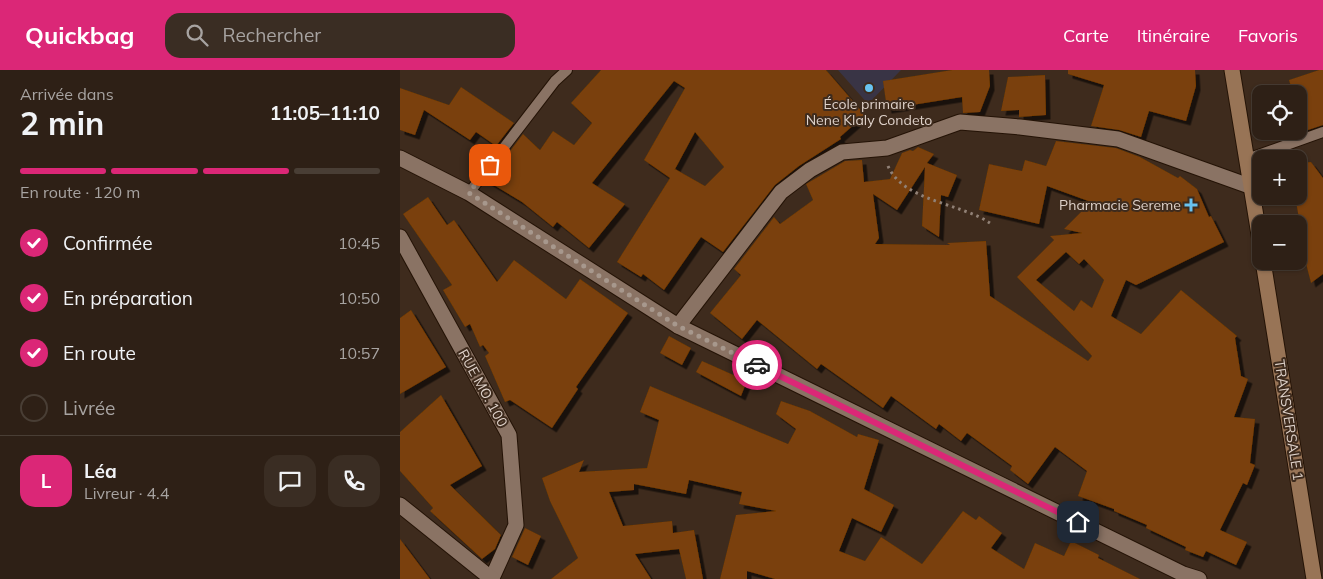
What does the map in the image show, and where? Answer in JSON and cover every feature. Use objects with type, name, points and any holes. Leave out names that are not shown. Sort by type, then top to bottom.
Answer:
[{"type":"main road","points":[[1232,70],[1252,187]]},
{"type":"main road","name":"TRANSVERSALE 1","points":[[1265,270],[1314,579]]},
{"type":"street","points":[[678,326],[781,192],[810,170],[842,152],[882,148],[960,122],[1118,139],[1252,187]]},
{"type":"street","points":[[400,158],[469,193],[678,326],[1181,576],[1199,579]]},
{"type":"street","name":"RUE MO. 100","points":[[400,237],[509,435],[516,525],[492,579]]},
{"type":"street","points":[[400,505],[492,579]]},
{"type":"lane","points":[[469,193],[555,81],[567,70]]},
{"type":"lane","points":[[1247,159],[1323,132]]},
{"type":"path","points":[[882,148],[889,168],[900,185],[978,216],[990,224]]},
{"type":"shaded area","name":"École primaire Nene Klaly Condeto","points":[[838,70],[901,70],[868,104]]},
{"type":"building","points":[[601,70],[826,70],[865,115],[840,137],[841,139],[799,166],[775,185],[723,252],[701,237],[664,290],[643,274],[641,277],[617,262],[670,178],[644,160],[685,88],[674,81],[592,183],[625,204],[589,248],[557,222],[553,227],[522,202],[487,181],[523,134],[540,150],[553,131],[574,145],[592,123],[571,103]],"holes":[[[695,132],[724,167],[705,186],[675,169]]]},
{"type":"building","points":[[952,70],[989,70],[990,86],[980,112],[963,113],[962,97],[887,109],[883,81]]},
{"type":"building","points":[[1068,70],[1195,70],[1196,86],[1186,121],[1149,111],[1141,137],[1119,130],[1091,126],[1104,85],[1068,74]]},
{"type":"building","points":[[1323,70],[1323,125],[1307,130],[1307,85],[1290,85],[1289,80]]},
{"type":"building","points":[[1045,75],[1046,115],[1019,117],[1019,110],[1001,111],[1008,77]]},
{"type":"building","points":[[461,87],[514,123],[496,146],[476,132],[470,140],[424,110],[415,135],[400,130],[400,88],[449,105]]},
{"type":"building","points":[[1056,141],[1116,148],[1140,157],[1178,178],[1180,176],[1197,189],[1209,217],[1211,216],[1224,242],[1136,285],[1126,280],[1111,316],[1141,334],[1181,290],[1237,336],[1235,338],[1241,376],[1248,379],[1234,417],[1255,419],[1250,463],[1255,465],[1247,485],[1243,483],[1220,530],[1247,542],[1236,565],[1206,551],[1203,557],[1185,550],[1186,547],[1146,528],[1147,525],[1114,511],[1114,509],[1078,496],[1087,471],[1055,447],[1028,484],[1010,470],[1012,466],[967,433],[961,441],[939,424],[936,429],[891,396],[883,408],[821,364],[817,369],[757,320],[742,339],[710,313],[741,275],[734,269],[774,217],[780,224],[813,200],[806,184],[845,161],[862,160],[864,182],[890,179],[902,153],[910,150],[913,151],[918,147],[934,154],[927,163],[957,175],[948,197],[941,195],[939,237],[922,226],[925,167],[897,210],[873,194],[879,238],[875,244],[950,245],[947,243],[986,241],[990,296],[1088,361],[1092,356],[1017,277],[1054,240],[1050,236],[1082,233],[1064,229],[1091,202],[1047,186],[1039,224],[979,210],[989,164],[1022,171],[1025,160],[1046,166]],"holes":[[[1066,252],[1079,264],[1084,259],[1104,280],[1092,308],[1081,300],[1074,311],[1036,280]]]},
{"type":"building","points":[[1307,162],[1311,162],[1323,178],[1323,274],[1311,283],[1307,267],[1307,215],[1298,215],[1297,205],[1307,205]]},
{"type":"building","points":[[428,197],[447,225],[454,220],[497,282],[514,260],[566,299],[580,279],[628,313],[576,387],[578,389],[552,428],[510,400],[505,402],[485,356],[489,353],[483,345],[480,347],[470,324],[465,327],[443,290],[452,285],[403,214]]},
{"type":"building","points":[[411,310],[446,367],[400,394],[400,318]]},
{"type":"building","points":[[669,336],[691,348],[682,365],[660,353]]},
{"type":"building","points":[[702,361],[747,381],[741,396],[696,372]]},
{"type":"building","points":[[650,386],[788,444],[796,429],[776,414],[781,401],[810,411],[857,437],[858,434],[879,440],[864,489],[894,505],[881,532],[852,518],[839,551],[865,561],[881,537],[922,564],[963,511],[976,520],[979,516],[1002,533],[991,548],[1024,569],[1035,543],[1064,556],[1071,541],[1099,555],[1098,558],[1140,579],[775,579],[747,571],[747,579],[720,579],[736,515],[776,511],[739,504],[742,492],[689,480],[686,494],[634,484],[634,490],[609,492],[623,526],[672,521],[673,533],[694,530],[703,579],[686,579],[679,549],[635,554],[651,579],[551,579],[578,558],[550,501],[542,478],[584,460],[579,472],[647,468],[659,420],[640,412]]},
{"type":"building","points":[[441,395],[482,466],[450,485],[501,535],[495,549],[482,559],[430,511],[433,508],[400,471],[400,432]]},
{"type":"building","points":[[525,528],[541,536],[528,565],[512,557]]},
{"type":"building","points":[[400,539],[430,579],[400,579]]},
{"type":"way so far","points":[[490,165],[469,193],[678,326],[757,365]]},
{"type":"place","name":"École primaire Nene Klaly Condeto","points":[[869,88]]},
{"type":"place","name":"Pharmacie Sereme","points":[[1191,205]]},
{"type":"route","points":[[757,365],[1078,522]]}]
